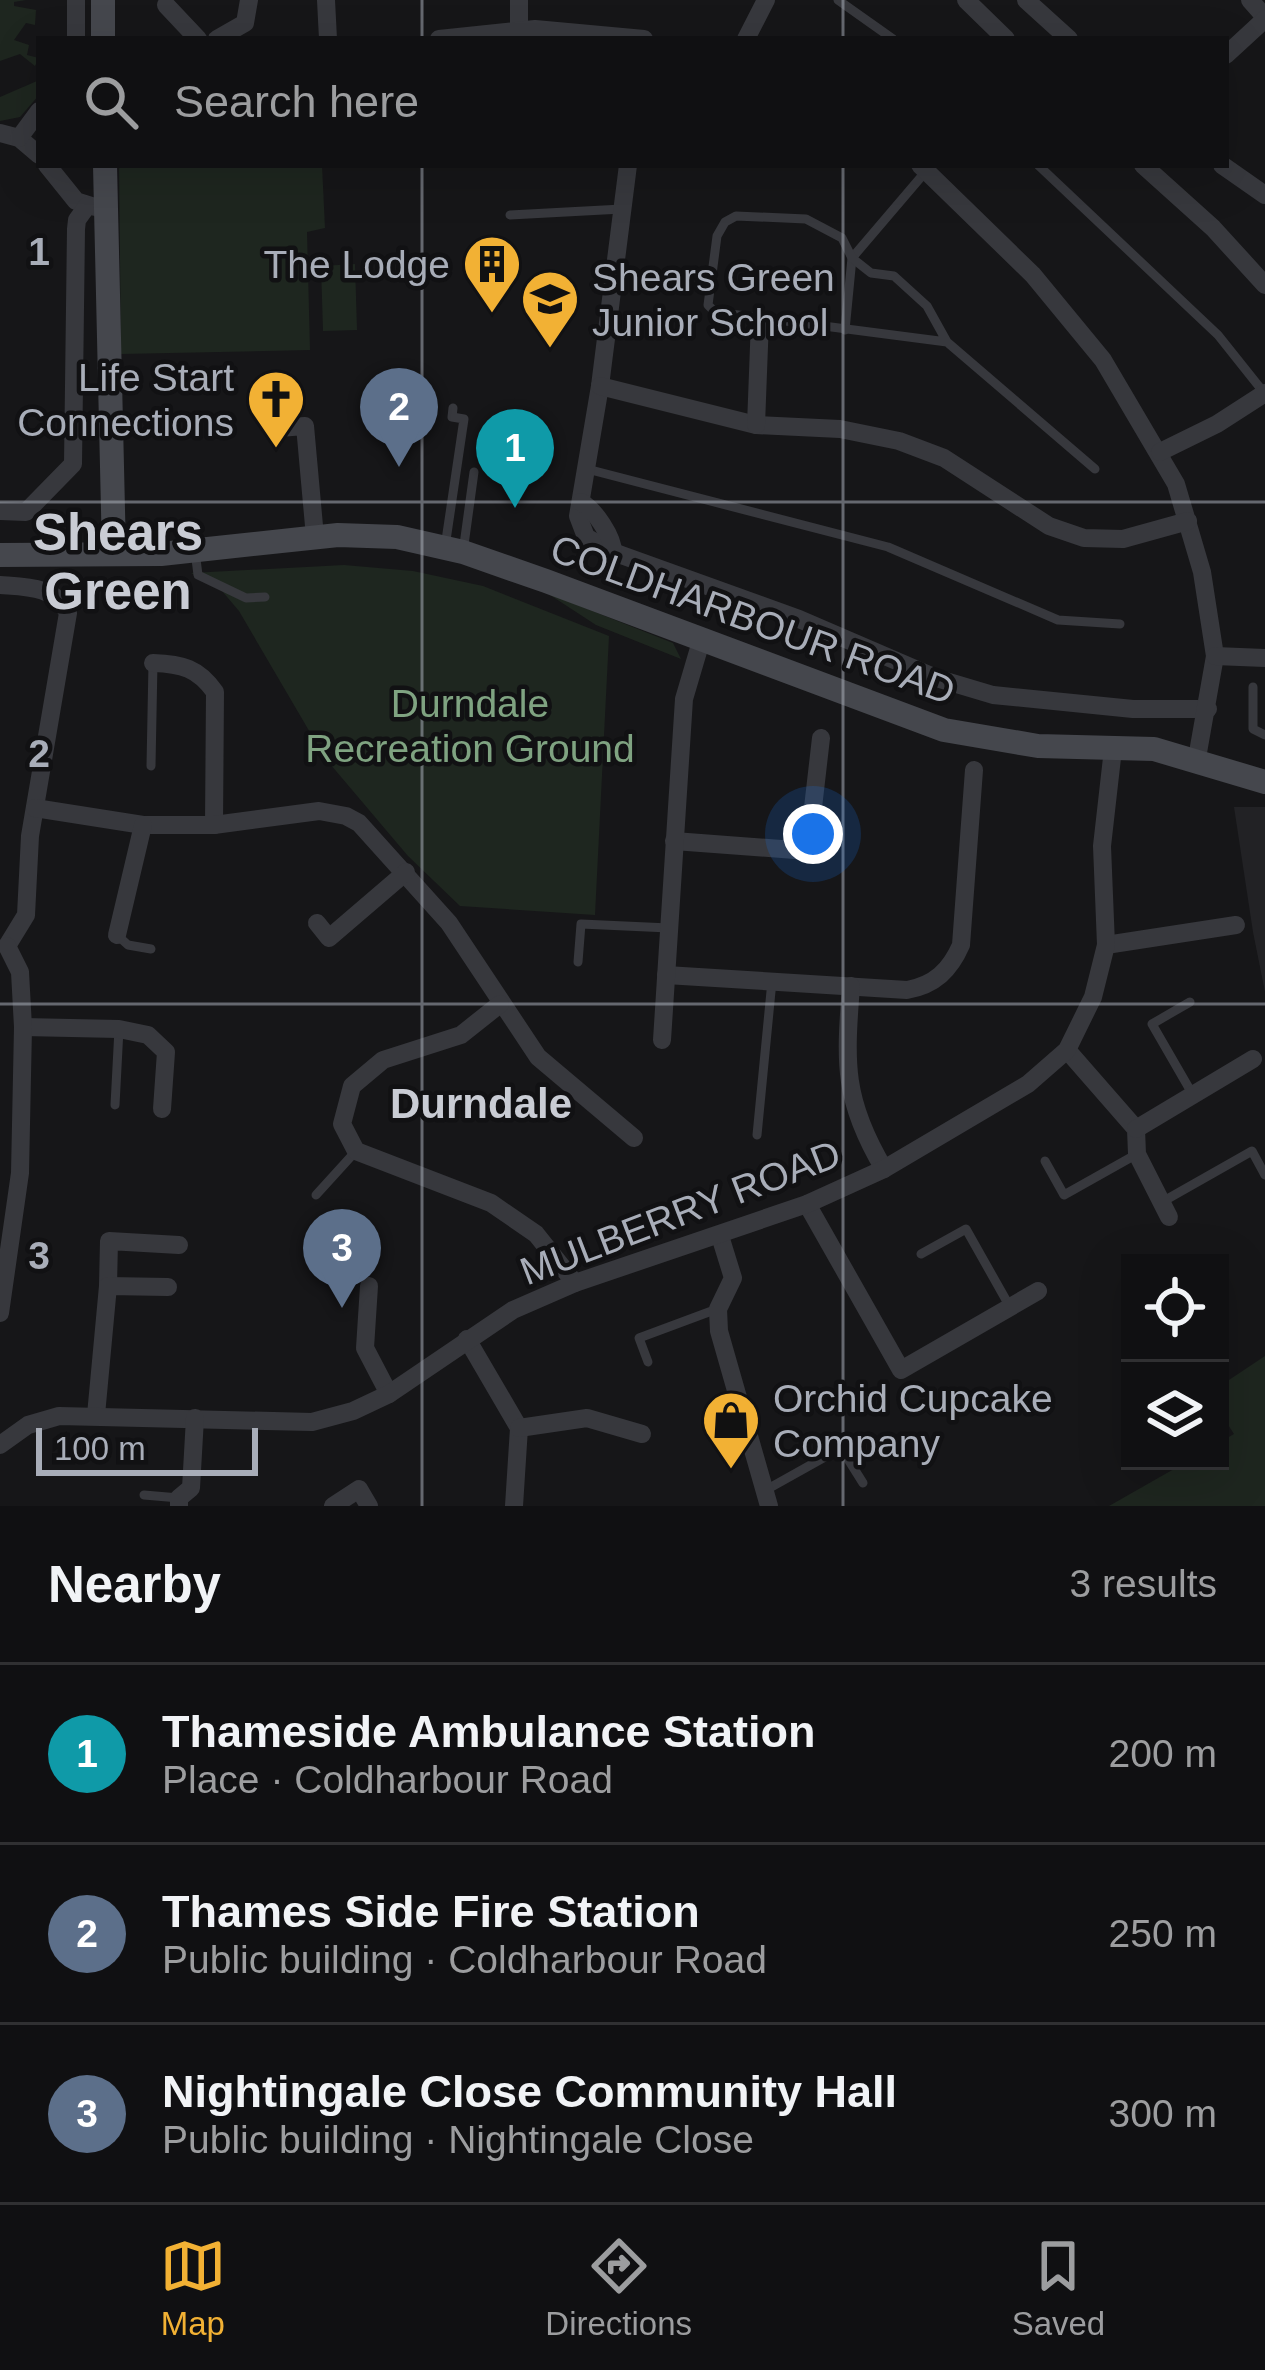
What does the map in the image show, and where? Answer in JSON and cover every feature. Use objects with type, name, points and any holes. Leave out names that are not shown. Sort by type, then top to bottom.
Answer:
[{"type":"street","points":[[76,0],[76,36]]},
{"type":"street","points":[[103,0],[103,36]]},
{"type":"street","points":[[222,36],[245,23],[249,0]]},
{"type":"street","points":[[326,0],[328,36]]},
{"type":"street","points":[[519,0],[519,30]]},
{"type":"street","points":[[748,36],[766,0]]},
{"type":"street","points":[[966,0],[1003,36]]},
{"type":"street","points":[[1026,0],[1066,36]]},
{"type":"street","points":[[1229,53],[1265,18],[1250,0]]},
{"type":"street","points":[[166,5],[194,36]]},
{"type":"street","points":[[466,36],[519,30],[601,36]]},
{"type":"street","points":[[36,113],[9,135],[36,153]]},
{"type":"street","points":[[49,168],[72,196],[97,206]]},
{"type":"street","points":[[104,168],[97,206],[114,554]]},
{"type":"street","points":[[628,168],[581,502],[613,543],[613,553],[799,619],[936,678],[993,695],[1133,709],[1208,709]]},
{"type":"street","points":[[924,168],[1034,275],[1076,326],[1103,360],[1176,484],[1202,572],[1215,656],[1197,758]]},
{"type":"street","points":[[1146,168],[1213,228],[1265,285]]},
{"type":"street","points":[[1226,168],[1265,195]]},
{"type":"street","points":[[0,511],[26,512],[73,464],[76,229],[97,206]]},
{"type":"street","points":[[756,425],[760,320]]},
{"type":"street","points":[[600,386],[756,425],[850,430],[916,447],[955,464],[1049,526],[1084,538],[1124,539],[1188,521]]},
{"type":"street","points":[[1160,452],[1265,394]]},
{"type":"street","points":[[276,411],[279,428],[305,426],[315,537]]},
{"type":"street","name":"COLDHARBOUR ROAD","points":[[0,555],[195,550],[369,534],[454,549],[944,730],[1006,743],[1154,749],[1197,758],[1265,782]]},
{"type":"street","points":[[0,585],[47,592],[68,613],[28,848],[26,915],[3,943],[20,972],[23,1027],[20,1173],[0,1313]]},
{"type":"street","points":[[662,1040],[684,699],[702,638]]},
{"type":"street","points":[[1215,656],[1265,658]]},
{"type":"street","points":[[153,663],[181,664],[195,670],[215,692],[214,825]]},
{"type":"street","points":[[674,841],[808,851],[821,738]]},
{"type":"street","name":"MULBERRY ROAD","points":[[2,1439],[59,1416],[312,1422],[353,1411],[389,1394],[513,1310],[575,1283],[806,1204],[884,1168],[1028,1084],[1067,1050],[1093,997],[1106,945],[1102,846],[1113,749]]},
{"type":"street","points":[[666,975],[920,987],[944,973],[961,945],[974,770]]},
{"type":"street","points":[[35,808],[143,825],[214,825],[319,811],[346,816],[371,834],[449,923],[538,1057],[634,1138]]},
{"type":"street","points":[[117,935],[143,825]]},
{"type":"street","points":[[321,936],[406,872]]},
{"type":"street","points":[[1106,945],[1236,925]]},
{"type":"street","points":[[851,986],[847,1076],[857,1115],[884,1168]]},
{"type":"street","points":[[500,1004],[461,1035],[383,1060],[352,1086],[342,1124],[356,1151],[490,1203],[536,1234],[575,1283]]},
{"type":"street","points":[[23,1027],[119,1029],[148,1035],[166,1052],[162,1109]]},
{"type":"street","points":[[1067,1050],[1136,1130],[1137,1154],[1166,1209]]},
{"type":"street","points":[[1136,1130],[1253,1059]]},
{"type":"street","points":[[806,1204],[901,1370],[1038,1291]]},
{"type":"street","points":[[720,1236],[733,1278],[718,1309],[719,1331],[766,1499]]},
{"type":"street","points":[[96,1414],[109,1241],[179,1245]]},
{"type":"street","points":[[108,1286],[168,1287]]},
{"type":"street","points":[[369,1286],[365,1348],[389,1394]]},
{"type":"street","points":[[467,1339],[519,1428],[514,1506]]},
{"type":"street","points":[[179,1502],[190,1487],[195,1418]]},
{"type":"street","points":[[519,1428],[587,1418],[642,1434]]},
{"type":"street","points":[[333,1506],[359,1489],[369,1506]]},
{"type":"lane","points":[[838,0],[889,36]]},
{"type":"lane","points":[[844,329],[852,258],[924,168]]},
{"type":"lane","points":[[1041,168],[1218,335],[1265,394]]},
{"type":"lane","points":[[510,215],[622,209]]},
{"type":"lane","points":[[947,342],[715,312],[708,305],[717,236],[725,222],[736,216],[806,220],[842,238],[852,258],[871,273],[894,276],[927,306],[947,342],[1094,469]]},
{"type":"lane","points":[[453,407],[452,417],[464,419],[454,549]]},
{"type":"lane","points":[[586,469],[889,547],[1058,620],[1120,624]]},
{"type":"lane","points":[[454,549],[475,472]]},
{"type":"lane","points":[[195,550],[198,575],[246,598],[265,598]]},
{"type":"lane","points":[[151,766],[153,663]]},
{"type":"lane","points":[[1253,688],[1253,729],[1265,735]]},
{"type":"lane","points":[[578,962],[581,924],[669,928]]},
{"type":"lane","points":[[117,935],[128,945],[151,950]]},
{"type":"lane","points":[[758,1135],[772,981]]},
{"type":"lane","points":[[1190,1002],[1152,1024],[1193,1095]]},
{"type":"lane","points":[[115,1105],[119,1029]]},
{"type":"lane","points":[[316,1195],[356,1151]]},
{"type":"lane","points":[[1166,1209],[1252,1151],[1265,1175]]},
{"type":"lane","points":[[1045,1161],[1064,1195],[1137,1154]]},
{"type":"lane","points":[[921,1254],[967,1229],[1010,1307]]},
{"type":"lane","points":[[648,1362],[639,1337],[718,1309]]},
{"type":"lane","points":[[766,1499],[842,1448],[862,1483]]},
{"type":"lane","points":[[144,1495],[179,1502]]},
{"type":"shaded area","points":[[1234,807],[1265,807],[1265,992],[1253,932]]},
{"type":"green space","points":[[0,0],[26,0],[14,6],[36,10],[35,25],[26,23],[14,40],[29,45],[27,55],[36,57],[36,64],[20,54],[0,61]]},
{"type":"green space","points":[[36,81],[36,98],[20,117],[0,121],[0,97]]},
{"type":"green space","points":[[119,168],[322,168],[325,228],[307,232],[310,350],[121,354]]},
{"type":"green space","points":[[355,264],[357,330],[323,331],[321,266]]},
{"type":"green space","name":"Durndale Recreation Ground","points":[[344,565],[413,571],[483,586],[609,636],[595,915],[460,906],[408,856],[325,758],[239,611],[222,591],[191,573]]},
{"type":"green space","points":[[547,593],[673,643],[681,659],[596,625]]},
{"type":"green space","points":[[1265,1356],[1265,1506],[1109,1506],[1172,1470],[1229,1470],[1229,1437],[1234,1434],[1229,1426],[1229,1380]]},
{"type":"place","name":"The Lodge","points":[[492,315]]},
{"type":"place","name":"Shears Green Junior School","points":[[550,350]]},
{"type":"place","name":"Life Start Connections","points":[[276,450]]},
{"type":"place","name":"Thames Side Fire Station","points":[[399,467]]},
{"type":"place","name":"Thameside Ambulance Station","points":[[515,508]]},
{"type":"place","name":"Nightingale Close Community Hall","points":[[342,1308]]},
{"type":"place","name":"Orchid Cupcake Company","points":[[731,1471]]},
{"type":"district","name":"Shears Green","points":[[118,561]]},
{"type":"district","name":"Durndale","points":[[481,1103]]}]
